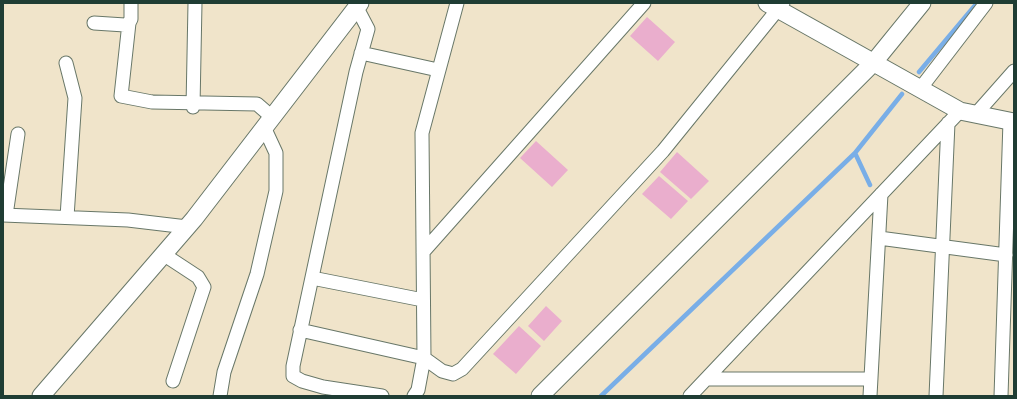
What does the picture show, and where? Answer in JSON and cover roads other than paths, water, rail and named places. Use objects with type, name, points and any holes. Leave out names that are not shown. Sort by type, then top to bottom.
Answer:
[{"type":"street","points":[[131,3],[131,18],[129,23],[121,96],[152,102],[178,104],[257,104],[268,122],[276,153],[276,191],[257,274],[224,372],[220,396]]},
{"type":"street","points":[[193,104],[195,3]]},
{"type":"street","points":[[414,396],[418,390],[424,358],[422,133],[457,3]]},
{"type":"street","points":[[423,252],[644,3]]},
{"type":"street","points":[[540,396],[874,62],[922,3]]},
{"type":"street","points":[[920,88],[986,3]]},
{"type":"street","points":[[40,396],[187,227],[358,5],[368,29],[361,53],[300,330],[293,366],[293,376],[322,392],[382,396]]},
{"type":"street","points":[[300,330],[424,358],[442,371],[453,374],[462,368],[663,151],[776,5],[920,88],[968,112],[1012,121],[1001,396]]},
{"type":"street","points":[[94,23],[125,25],[129,23]]},
{"type":"street","points":[[361,53],[438,70]]},
{"type":"street","points":[[66,63],[75,98],[66,218]]},
{"type":"street","points":[[690,396],[948,123],[968,112],[1014,71]]},
{"type":"street","points":[[936,396],[948,123]]},
{"type":"street","points":[[18,134],[5,215],[128,220],[187,227]]},
{"type":"street","points":[[870,396],[881,194]]},
{"type":"street","points":[[879,238],[1006,255]]},
{"type":"street","points":[[163,254],[198,277],[204,288],[173,381]]},
{"type":"street","points":[[312,278],[423,300]]},
{"type":"street","points":[[707,379],[871,378]]},
{"type":"waterway","points":[[919,72],[977,3]]},
{"type":"waterway","points":[[601,396],[855,153],[902,94]]},
{"type":"waterway","points":[[855,153],[870,185]]}]
